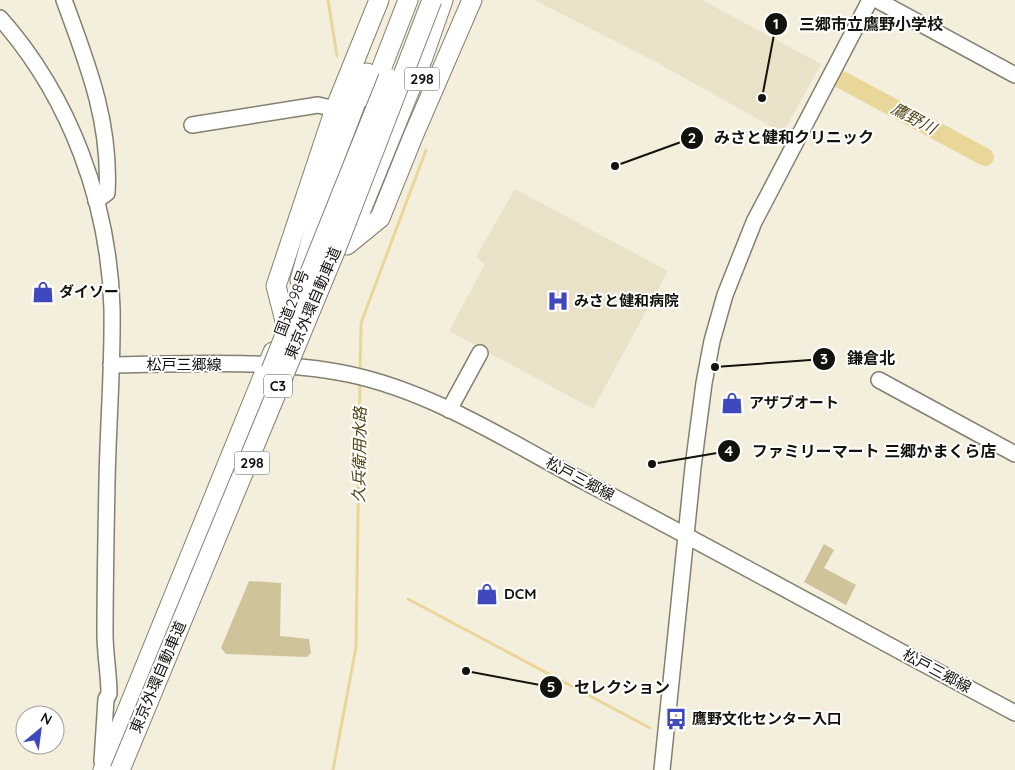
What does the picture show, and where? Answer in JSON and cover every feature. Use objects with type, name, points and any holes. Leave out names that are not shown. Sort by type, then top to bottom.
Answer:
[{"type":"highway","points":[[285,321],[276,286],[335,109],[379,0]]},
{"type":"highway","name":"298","points":[[299,284],[334,160],[394,0]]},
{"type":"highway","name":"国道298号","points":[[101,770],[285,321],[408,0]]},
{"type":"highway","name":"東京外環自動車道","points":[[109,770],[326,235],[418,0]]},
{"type":"highway","name":"東京外環自動車道","points":[[120,770],[336,248],[432,0]]},
{"type":"highway","name":"国道298号","points":[[126,770],[185,621],[292,368],[347,245],[422,60],[443,0]]},
{"type":"highway","points":[[437,42],[452,0]]},
{"type":"highway","name":"国道298号","points":[[382,157],[421,82],[437,42],[460,0]]},
{"type":"highway","name":"298","points":[[347,245],[380,218],[472,0]]},
{"type":"street","points":[[64,0],[95,86],[109,161],[107,193],[96,201]]},
{"type":"street","points":[[662,770],[686,536],[704,383],[712,341],[725,295],[760,209],[870,0]]},
{"type":"street","points":[[877,0],[1015,75]]},
{"type":"street","points":[[0,18],[18,38],[55,96],[83,158],[96,201],[104,237],[110,284],[111,365],[105,634],[109,694],[106,699],[105,735],[101,770]]},
{"type":"street","points":[[192,125],[318,105],[335,109]]},
{"type":"street","points":[[449,410],[480,353]]},
{"type":"street","name":"松戸三郷線","points":[[111,365],[267,366],[292,368],[351,375],[418,396],[449,410],[1015,713]]},
{"type":"street","points":[[878,380],[1015,454]]},
{"type":"shaded area","points":[[534,0],[702,0],[821,64],[783,133],[654,61]]},
{"type":"shaded area","name":"みさと健和病院","points":[[515,189],[668,271],[593,409],[449,331],[485,264],[476,257]]},
{"type":"shaded area","points":[[824,544],[834,550],[824,568],[856,585],[846,605],[804,582]]},
{"type":"shaded area","points":[[249,581],[281,583],[280,636],[309,639],[311,653],[307,657],[226,654],[221,648]]},
{"type":"waterway","name":"久兵衛用水路","points":[[328,0],[337,56]]},
{"type":"waterway","name":"鷹野川","points":[[842,80],[985,157]]},
{"type":"waterway","name":"久兵衛用水路","points":[[360,373],[361,323],[426,150]]},
{"type":"waterway","name":"久兵衛用水路","points":[[333,770],[356,647],[360,381]]},
{"type":"waterway","points":[[408,599],[650,728]]},
{"type":"place","name":"三郷市立鷹野小学校","points":[[762,98]]},
{"type":"place","name":"みさと健和クリニック","points":[[615,166]]},
{"type":"place","name":"ダイソー","points":[[43,292]]},
{"type":"place","name":"みさと健和病院","points":[[558,301]]},
{"type":"place","name":"鎌倉北","points":[[715,367]]},
{"type":"place","name":"アザブオート","points":[[732,403]]},
{"type":"place","name":"ファミリーマート 三郷かまくら店","points":[[652,464]]},
{"type":"place","name":"DCM","points":[[487,594]]},
{"type":"place","name":"セレクション","points":[[466,671]]},
{"type":"place","name":"鷹野文化センター入口","points":[[676,719]]}]
